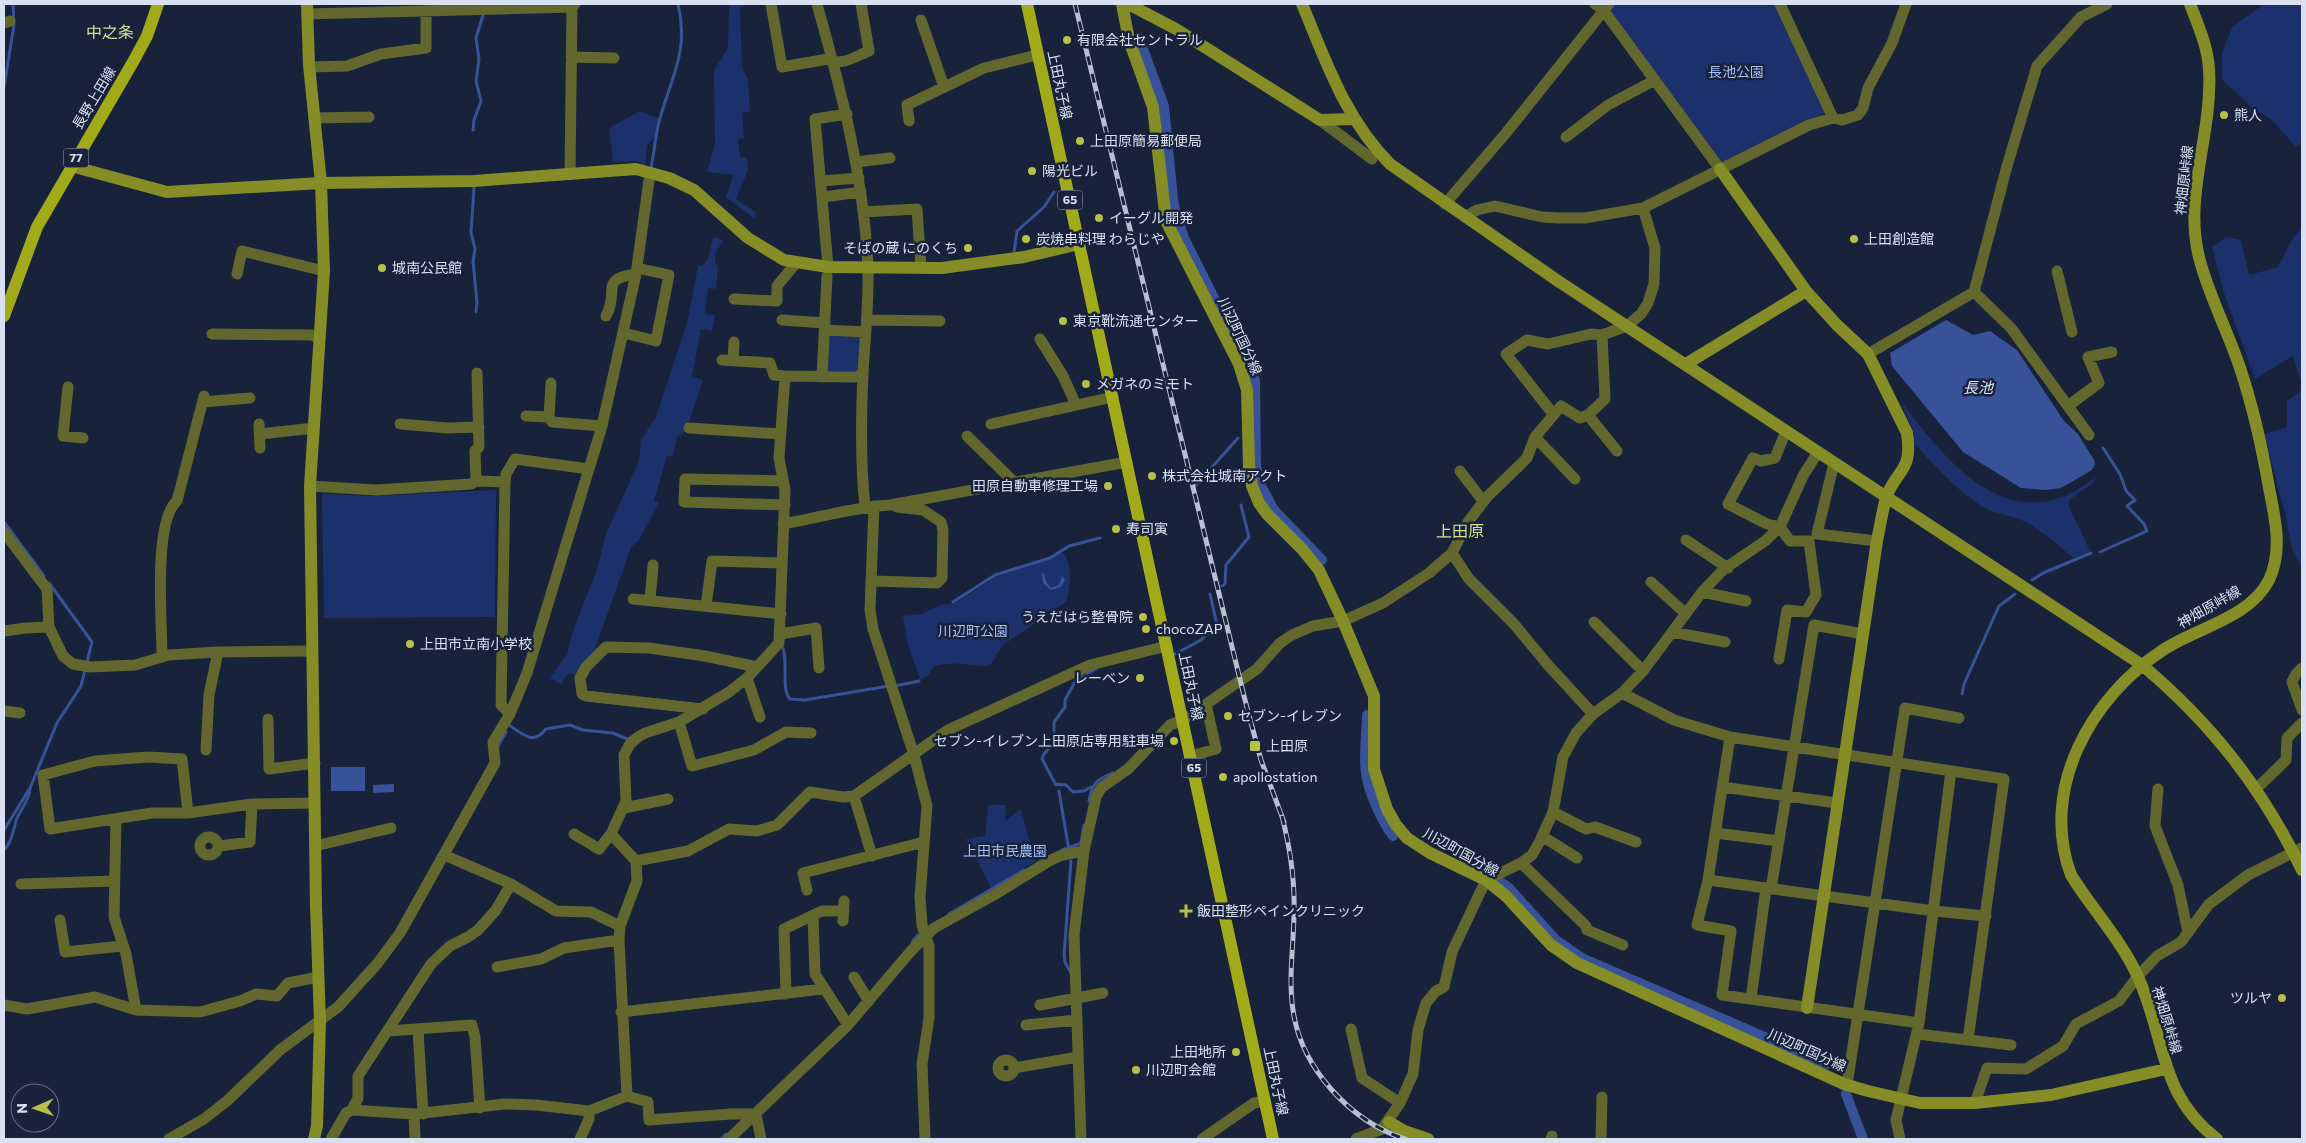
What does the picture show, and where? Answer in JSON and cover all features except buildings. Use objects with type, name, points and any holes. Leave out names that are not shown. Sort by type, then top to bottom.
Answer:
[{"type":"main road","name":"長野上田線","points":[[4,316],[33,235],[71,166],[133,62],[147,36],[158,4]]},
{"type":"main road","name":"上田丸子線","points":[[1027,4],[1273,1139]]},
{"type":"street","points":[[771,4],[782,67],[828,60],[834,63],[841,63],[869,51],[861,4]]},
{"type":"street","points":[[817,4],[847,114],[861,192],[868,268],[861,476],[869,506],[873,581],[870,610],[874,629],[914,755],[927,806],[920,897],[922,925],[929,946],[929,1018],[922,1064],[925,1139]]},
{"type":"street","name":"川辺町国分線","points":[[1122,4],[1129,40],[1153,107],[1166,221],[1239,364],[1246,382],[1249,466],[1252,486],[1259,503],[1267,514],[1302,549],[1319,570],[1374,696],[1374,769],[1387,809],[1396,825],[1415,845],[1486,880],[1506,896],[1551,945],[1577,963],[1847,1084],[1901,1100],[1920,1103],[1975,1103],[2051,1095],[2166,1069]]},
{"type":"street","points":[[1128,4],[1176,29],[1320,120],[1372,159]]},
{"type":"street","points":[[1302,4],[1333,79],[1353,119],[1390,164],[1627,326],[2142,665],[2201,719],[2227,750],[2298,850],[2302,870]]},
{"type":"street","points":[[1780,4],[1833,118]]},
{"type":"street","points":[[1465,217],[1477,210],[1495,206],[1542,217],[1559,218],[1586,218],[1643,208],[1809,125],[1833,118],[1842,120],[1858,115],[1863,108],[1868,88],[1892,43],[1906,4]]},
{"type":"street","points":[[1868,354],[1974,292],[2023,109],[2037,66],[2081,17],[2107,4]]},
{"type":"street","name":"神畑原峠線","points":[[2166,1069],[2152,1013],[2138,976],[2071,874],[2064,856],[2061,823],[2065,784],[2088,727],[2105,702],[2142,665],[2164,649],[2248,604],[2262,591],[2269,579],[2276,553],[2274,514],[2254,416],[2240,367],[2213,301],[2200,260],[2195,236],[2194,197],[2207,113],[2209,68],[2205,46],[2190,4]]},
{"type":"street","points":[[314,1139],[317,1126],[320,1022],[315,846],[310,486],[324,271],[321,184],[309,67],[307,9],[371,7],[426,11],[573,5],[570,173]]},
{"type":"street","points":[[1446,204],[1603,6],[1806,291],[1837,325],[1868,354],[1907,433],[1909,446],[1906,466],[1887,496],[1877,541],[1807,1008]]},
{"type":"street","points":[[309,67],[347,66],[381,54],[426,48],[426,11]]},
{"type":"street","points":[[920,20],[944,87]]},
{"type":"street","points":[[909,121],[907,106],[944,87],[984,68],[1038,55]]},
{"type":"street","points":[[571,58],[614,58]]},
{"type":"street","points":[[1566,137],[1608,105],[1655,80]]},
{"type":"street","points":[[822,377],[828,272],[815,119],[847,114]]},
{"type":"street","points":[[314,118],[369,118]]},
{"type":"street","points":[[1320,120],[1353,119]]},
{"type":"street","points":[[856,162],[890,158]]},
{"type":"street","points":[[71,166],[167,192],[321,184],[474,181],[636,169],[669,178],[694,190],[748,238],[771,253],[796,263],[828,272],[868,268],[942,268],[1024,257],[1079,244]]},
{"type":"street","points":[[169,1139],[204,1119],[227,1101],[280,1050],[338,1007],[377,964],[400,933],[495,763],[493,742],[510,714],[527,673],[602,426],[624,333],[636,271],[650,173]]},
{"type":"street","points":[[820,181],[858,178]]},
{"type":"street","points":[[823,197],[861,192]]},
{"type":"street","points":[[1553,414],[1506,354],[1527,340],[1548,344],[1591,334],[1602,335],[1627,326],[1641,314],[1648,303],[1654,284],[1654,248],[1643,208]]},
{"type":"street","points":[[863,212],[917,209],[921,267]]},
{"type":"street","points":[[237,274],[242,251],[324,271]]},
{"type":"street","points":[[734,299],[777,301],[777,286],[796,263]]},
{"type":"street","points":[[606,316],[610,310],[613,282],[618,276],[636,271],[669,275],[656,341],[624,333]]},
{"type":"street","points":[[2058,271],[2072,332]]},
{"type":"street","points":[[1686,364],[1806,291]]},
{"type":"street","points":[[1974,292],[2011,328],[2089,435]]},
{"type":"street","points":[[782,320],[866,332]]},
{"type":"street","points":[[867,320],[940,321]]},
{"type":"street","points":[[212,334],[311,335],[320,338]]},
{"type":"street","points":[[1081,1139],[1075,1058],[1077,1020],[1074,935],[1084,851],[1096,797],[1100,788],[1128,769],[1170,725],[1183,720],[1257,669],[1280,643],[1292,635],[1313,626],[1342,621],[1383,603],[1429,573],[1452,553],[1468,522],[1483,501],[1527,458],[1535,437],[1553,414],[1561,406],[1580,418],[1588,415],[1604,399],[1602,335]]},
{"type":"street","points":[[1040,339],[1063,376],[1076,406]]},
{"type":"street","points":[[734,342],[728,360],[770,363],[774,375],[856,378],[863,374]]},
{"type":"street","points":[[2068,406],[2100,383],[2088,357],[2112,352]]},
{"type":"street","points":[[476,481],[475,451],[479,447],[477,373]]},
{"type":"street","points":[[574,834],[599,849],[611,834],[624,808],[626,801],[624,755],[630,744],[645,733],[679,722],[703,710],[747,678],[779,643],[785,490],[779,458],[785,376]]},
{"type":"street","points":[[551,383],[549,417],[552,422],[602,426]]},
{"type":"street","points":[[68,387],[63,436],[83,438]]},
{"type":"street","points":[[991,424],[1113,397]]},
{"type":"street","points":[[162,657],[162,542],[166,518],[171,506],[178,501],[203,399],[250,398]]},
{"type":"street","points":[[1588,415],[1616,451]]},
{"type":"street","points":[[526,416],[549,417]]},
{"type":"street","points":[[400,424],[448,428],[479,427]]},
{"type":"street","points":[[260,448],[260,429],[314,428]]},
{"type":"street","points":[[689,428],[780,434]]},
{"type":"street","points":[[1779,659],[1787,610],[1806,612],[1816,595],[1809,541],[1790,541],[1780,527],[1767,524],[1728,504],[1753,458],[1761,461],[1775,458],[1786,431]]},
{"type":"street","points":[[967,436],[1014,482]]},
{"type":"street","points":[[1535,437],[1574,479]]},
{"type":"street","points":[[1356,1139],[1382,1129],[1389,1122],[1400,1103],[1413,1074],[1418,1030],[1426,1004],[1436,991],[1444,987],[1452,952],[1486,880],[1521,863],[1532,855],[1552,812],[1564,757],[1576,733],[1593,714],[1622,693],[1643,670],[1702,592],[1728,568],[1765,541],[1780,527],[1803,476],[1818,452]]},
{"type":"street","points":[[510,714],[501,705],[506,474],[515,459],[589,469]]},
{"type":"street","points":[[783,524],[819,518],[869,506],[890,505],[1127,462]]},
{"type":"street","points":[[1834,463],[1817,534],[1877,541]]},
{"type":"street","points":[[1460,471],[1483,501]]},
{"type":"street","points":[[783,481],[685,479],[684,502],[785,505]]},
{"type":"street","points":[[310,486],[376,490],[471,484],[476,481],[505,482]]},
{"type":"street","points":[[873,581],[937,583],[942,578],[943,530],[941,522],[923,510],[890,505]]},
{"type":"street","points":[[4,532],[47,589],[49,627],[63,656],[73,664],[86,667],[135,665],[162,657],[218,652],[312,651]]},
{"type":"street","points":[[1686,540],[1728,568]]},
{"type":"street","points":[[1452,553],[1469,580],[1514,624],[1593,714]]},
{"type":"street","points":[[706,606],[712,561],[782,562]]},
{"type":"street","points":[[650,600],[653,565]]},
{"type":"street","points":[[1651,582],[1686,614]]},
{"type":"street","points":[[1702,592],[1746,601]]},
{"type":"street","points":[[633,599],[781,614]]},
{"type":"street","points":[[1594,622],[1643,670]]},
{"type":"street","points":[[1751,999],[1769,889],[1779,842],[1814,625],[1863,634]]},
{"type":"street","points":[[4,631],[49,627]]},
{"type":"street","points":[[780,634],[816,628],[819,668]]},
{"type":"street","points":[[1672,632],[1725,642]]},
{"type":"street","points":[[636,861],[688,850],[729,829],[757,831],[777,824],[810,792],[843,797],[854,796],[948,730],[1090,665],[1167,646]]},
{"type":"street","points":[[703,710],[586,696],[582,694],[580,678],[586,667],[606,648],[648,648],[706,656],[757,667]]},
{"type":"street","points":[[206,750],[209,695],[218,652]]},
{"type":"street","points":[[2302,668],[2292,682],[2302,710]]},
{"type":"street","points":[[747,678],[760,717]]},
{"type":"street","points":[[1622,693],[1674,720],[1730,737],[2004,779],[1968,1040]]},
{"type":"street","points":[[1191,756],[1216,749],[1206,704]]},
{"type":"street","points":[[1847,1084],[1906,708],[1959,718]]},
{"type":"street","points":[[4,711],[20,713]]},
{"type":"street","points":[[268,719],[269,769],[315,763]]},
{"type":"street","points":[[679,722],[692,766],[754,750],[786,732],[810,734]]},
{"type":"street","points":[[2256,789],[2286,760],[2287,738],[2302,723]]},
{"type":"street","points":[[1730,737],[1708,880],[1697,925],[1731,931],[1722,995],[1859,1016],[1968,1040],[2011,1045]]},
{"type":"street","points":[[188,813],[182,759],[148,757],[95,761],[43,774],[50,829],[152,813],[188,813],[252,804],[315,804]]},
{"type":"street","points":[[1900,1139],[1896,1120],[1918,1028],[1951,771]]},
{"type":"street","points":[[1722,787],[1787,794],[1838,803]]},
{"type":"street","points":[[2158,789],[2155,826],[2178,885],[2188,933]]},
{"type":"street","points":[[854,796],[872,856]]},
{"type":"street","points":[[624,808],[668,799]]},
{"type":"street","points":[[219,846],[250,842],[252,804]]},
{"type":"street","points":[[1552,812],[1586,829],[1595,826],[1636,842]]},
{"type":"street","points":[[116,819],[114,917],[130,974],[136,1010]]},
{"type":"street","points":[[315,846],[391,828]]},
{"type":"street","points":[[1715,833],[1779,842]]},
{"type":"street","points":[[611,834],[636,861],[637,882],[620,926],[619,940],[621,1012],[627,1096]]},
{"type":"street","points":[[1542,836],[1577,858]]},
{"type":"street","points":[[807,890],[803,873],[924,842]]},
{"type":"street","points":[[1975,1103],[1987,1068],[2026,1069],[2063,1046],[2076,1024],[2119,1001],[2138,976],[2157,956],[2181,942],[2209,904],[2248,876],[2298,850]]},
{"type":"street","points":[[729,1139],[848,1025],[934,928],[994,895],[1049,861],[1062,855],[1084,851]]},
{"type":"street","points":[[444,855],[511,884],[556,911],[591,912],[620,926]]},
{"type":"street","points":[[1521,863],[1586,926],[1587,930],[1623,944]]},
{"type":"street","points":[[1708,880],[1823,897],[1986,916]]},
{"type":"street","points":[[22,884],[114,881]]},
{"type":"street","points":[[352,1110],[358,1098],[358,1076],[431,964],[450,946],[478,930],[496,910],[511,884]]},
{"type":"street","points":[[786,994],[784,929],[822,911],[844,911]]},
{"type":"street","points":[[813,916],[815,974],[848,1025]]},
{"type":"street","points":[[60,920],[65,952],[122,946]]},
{"type":"street","points":[[498,966],[521,964],[564,948],[619,940]]},
{"type":"street","points":[[4,1006],[27,1009],[95,997],[136,1010],[208,1011],[256,994],[277,996],[288,983],[318,976]]},
{"type":"street","points":[[854,977],[869,1000]]},
{"type":"street","points":[[621,1012],[823,989]]},
{"type":"street","points":[[1040,1005],[1076,999],[1079,996],[1103,993]]},
{"type":"street","points":[[1026,1025],[1077,1020]]},
{"type":"street","points":[[388,1031],[472,1025],[475,1037],[480,1108]]},
{"type":"street","points":[[415,1139],[418,1114],[418,1029]]},
{"type":"street","points":[[1351,1029],[1362,1078],[1400,1103]]},
{"type":"street","points":[[1014,1068],[1075,1058]]},
{"type":"street","points":[[2166,1069],[2185,1107],[2204,1129],[2217,1139]]},
{"type":"street","points":[[331,1139],[346,1113],[352,1110],[418,1114],[505,1104],[589,1111],[627,1096],[648,1102],[649,1120],[756,1114]]},
{"type":"street","points":[[1602,1097],[1602,1139]]},
{"type":"street","points":[[1202,1139],[1254,1103],[1264,1101]]},
{"type":"street","points":[[580,1139],[589,1119],[589,1111]]},
{"type":"street","points":[[756,1114],[761,1139]]},
{"type":"street","points":[[1389,1122],[1404,1131],[1428,1139]]},
{"type":"green space","points":[[729,4],[745,4],[745,6],[740,8],[742,68],[748,79],[750,112],[742,113],[744,138],[738,139],[740,157],[747,158],[748,170],[736,199],[757,213],[754,218],[726,197],[733,175],[707,172],[715,144],[714,70],[728,48]]},
{"type":"green space","name":"長池公園","points":[[1612,4],[1777,4],[1826,112],[1723,164],[1612,14]]},
{"type":"green space","points":[[2264,4],[2302,4],[2302,143],[2296,147],[2270,118],[2252,108],[2222,79],[2222,54],[2232,27]]},
{"type":"green space","points":[[640,111],[660,119],[656,136],[647,145],[645,165],[637,161],[613,162],[609,128]]},
{"type":"green space","points":[[2302,228],[2302,385],[2293,356],[2255,379],[2224,293],[2212,247],[2226,237],[2241,240],[2249,275],[2278,267],[2291,241]]},
{"type":"green space","points":[[713,237],[723,240],[715,254],[715,263],[718,267],[716,289],[708,288],[705,314],[715,315],[712,331],[701,329],[692,376],[703,380],[686,431],[677,437],[673,456],[667,456],[654,501],[659,503],[639,540],[631,547],[594,652],[578,675],[568,673],[561,684],[550,678],[567,654],[573,631],[597,569],[606,534],[639,461],[641,440],[656,417],[687,323],[698,266],[703,266],[708,259]]},
{"type":"green space","points":[[829,333],[861,337],[860,369],[856,373],[827,373]]},
{"type":"green space","points":[[2302,390],[2302,569],[2292,549],[2264,434],[2287,427],[2287,401]]},
{"type":"green space","points":[[1900,400],[1929,437],[1965,474],[1985,488],[2006,498],[2029,502],[2053,500],[2070,493],[2097,477],[2093,483],[2069,500],[2069,507],[2090,551],[2073,558],[2046,535],[2024,521],[1989,510],[1962,491],[1913,442],[1914,433]]},
{"type":"green space","points":[[496,490],[495,617],[324,618],[322,494],[373,496]]},
{"type":"green space","name":"川辺町公園","points":[[1062,552],[1070,569],[1070,583],[1066,602],[1003,645],[991,664],[986,666],[955,664],[934,666],[929,675],[921,680],[908,646],[903,616],[921,614],[940,605],[956,603],[996,577],[1050,559]]},
{"type":"green space","name":"上田市民農園","points":[[988,805],[1006,805],[1005,821],[1021,809],[1035,862],[991,888],[966,839],[985,836]]},
{"type":"water","name":"長池","points":[[1946,320],[1973,335],[1990,331],[2017,350],[2064,421],[2078,434],[2094,460],[2095,464],[2092,470],[2061,488],[2046,490],[2021,488],[1963,452],[1892,366],[1890,353]]},
{"type":"water","points":[[1042,572],[1051,588],[1059,585],[1062,576],[1065,579],[1061,587],[1051,590],[1043,583]]},
{"type":"water","points":[[331,767],[365,767],[365,791],[331,791]]},
{"type":"water","points":[[394,784],[394,792],[373,793],[373,785]]},
{"type":"waterway","points":[[4,87],[14,25],[13,4]]},
{"type":"waterway","points":[[651,168],[658,126],[680,52],[681,21],[678,4]]},
{"type":"waterway","points":[[473,130],[474,120],[481,101],[476,81],[479,59],[476,38],[484,12]]},
{"type":"waterway","points":[[1139,38],[1164,106],[1173,200],[1177,218],[1184,238],[1255,380],[1256,465],[1260,484],[1274,510],[1322,560]]},
{"type":"waterway","points":[[474,188],[471,232],[475,249],[473,261],[477,303],[476,312]]},
{"type":"waterway","points":[[1014,253],[1017,231],[1044,207],[1054,192]]},
{"type":"waterway","points":[[1196,485],[1238,438]]},
{"type":"waterway","points":[[2100,552],[2147,531],[2144,524],[2127,506],[2135,500],[2126,491],[2120,474],[2103,448]]},
{"type":"waterway","points":[[1222,586],[1225,584],[1226,565],[1249,537],[1241,505]]},
{"type":"waterway","points":[[4,522],[44,576]]},
{"type":"waterway","points":[[953,602],[995,575],[1050,558],[1069,546],[1100,538]]},
{"type":"waterway","points":[[2032,580],[2043,573],[2091,553]]},
{"type":"waterway","points":[[4,830],[30,788],[57,723],[81,686],[92,642],[49,583]]},
{"type":"waterway","points":[[1175,654],[1201,640],[1217,625],[1210,594]]},
{"type":"waterway","points":[[1962,694],[1964,684],[1999,606],[2015,594]]},
{"type":"waterway","points":[[783,648],[785,683],[787,695],[790,699],[805,700],[889,686]]},
{"type":"waterway","points":[[1056,785],[1042,759],[1054,742],[1054,722],[1065,707],[1065,700],[1076,680],[1096,669]]},
{"type":"waterway","points":[[895,686],[919,681]]},
{"type":"waterway","points":[[1367,715],[1365,758],[1367,780],[1376,806],[1393,836]]},
{"type":"waterway","points":[[509,725],[523,735],[532,738],[537,737],[546,729],[570,725],[583,730],[613,733],[627,739],[631,738]]},
{"type":"waterway","points":[[498,746],[506,732]]},
{"type":"waterway","points":[[1089,801],[1093,786],[1102,778],[1113,773]]},
{"type":"waterway","points":[[1056,784],[1066,785],[1073,792],[1084,791],[1091,787]]},
{"type":"waterway","points":[[4,850],[11,839],[17,818],[27,801],[30,789]]},
{"type":"waterway","points":[[1059,791],[1068,845]]},
{"type":"waterway","points":[[1062,850],[1081,843],[1084,825]]},
{"type":"waterway","points":[[1071,861],[1064,955],[1065,962],[1071,973]]},
{"type":"waterway","points":[[949,914],[1024,870]]},
{"type":"waterway","points":[[1498,880],[1509,888],[1556,940],[1582,958],[1827,1064]]},
{"type":"waterway","points":[[912,942],[918,935]]},
{"type":"waterway","points":[[1846,1094],[1863,1139]]},
{"type":"waterway","points":[[721,1139],[726,1134]]},
{"type":"railway","points":[[1075,4],[1246,704],[1261,760],[1284,822]]},
{"type":"railway","points":[[1282,816],[1290,851],[1294,887],[1291,985],[1293,1010],[1298,1031],[1306,1052],[1317,1072],[1331,1090],[1365,1119],[1385,1131],[1405,1139]]},
{"type":"place","name":"有限会社セントラル","points":[[1067,40]]},
{"type":"place","name":"熊人","points":[[2224,115]]},
{"type":"place","name":"上田原簡易郵便局","points":[[1080,141]]},
{"type":"place","name":"陽光ビル","points":[[1032,171]]},
{"type":"place","name":"イーグル開発","points":[[1099,218]]},
{"type":"place","name":"炭焼串料理 わらじや","points":[[1026,239]]},
{"type":"place","name":"上田創造館","points":[[1854,239]]},
{"type":"place","name":"そばの蔵 にのくち","points":[[968,248]]},
{"type":"place","name":"城南公民館","points":[[382,268]]},
{"type":"place","name":"東京靴流通センター","points":[[1063,321]]},
{"type":"place","name":"メガネのミモト","points":[[1086,384]]},
{"type":"place","name":"株式会社城南アクト","points":[[1152,476]]},
{"type":"place","name":"田原自動車修理工場","points":[[1108,486]]},
{"type":"place","name":"寿司寅","points":[[1116,529]]},
{"type":"place","name":"うえだはら整骨院","points":[[1143,617]]},
{"type":"place","name":"chocoZAP","points":[[1146,629]]},
{"type":"place","name":"上田市立南小学校","points":[[410,644]]},
{"type":"place","name":"レーベン","points":[[1140,678]]},
{"type":"place","name":"セブン-イレブン","points":[[1228,716]]},
{"type":"place","name":"セブン-イレブン上田原店専用駐車場","points":[[1174,741]]},
{"type":"place","name":"上田原","points":[[1255,746]]},
{"type":"place","name":"apollostation","points":[[1223,777]]},
{"type":"place","name":"飯田整形ペインクリニック","points":[[1186,911]]},
{"type":"place","name":"ツルヤ","points":[[2282,998]]},
{"type":"place","name":"上田地所","points":[[1236,1052]]},
{"type":"place","name":"川辺町会館","points":[[1136,1070]]},
{"type":"district","name":"中之条","points":[[110,32]]},
{"type":"district","name":"上田原","points":[[1460,531]]}]
